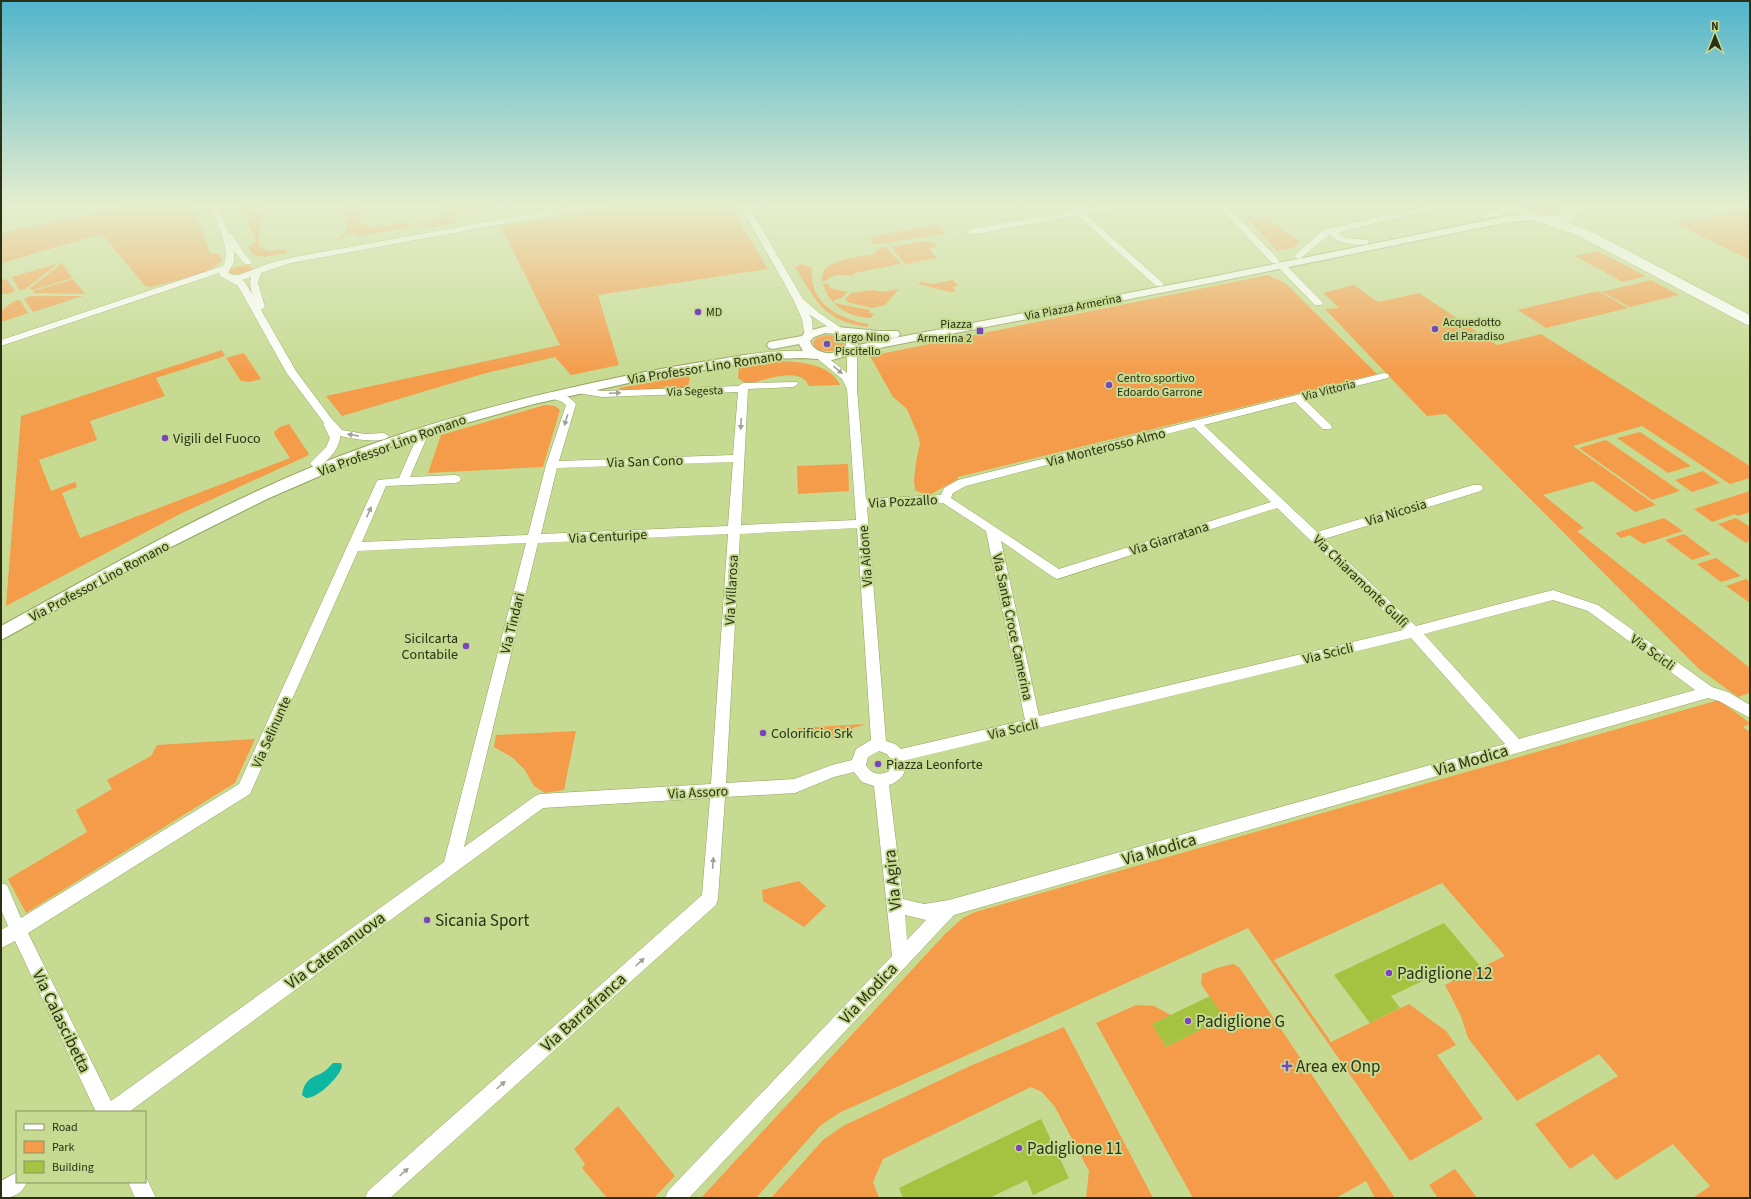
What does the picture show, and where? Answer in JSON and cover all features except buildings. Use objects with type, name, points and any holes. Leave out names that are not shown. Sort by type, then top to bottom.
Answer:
[{"type":"main road","points":[[1637,261],[1750,321]]},
{"type":"main road","points":[[1650,261],[1750,314]]},
{"type":"street","points":[[230,261],[223,274],[242,284],[291,372],[327,420],[339,433],[365,437],[384,436]]},
{"type":"street","points":[[248,261],[255,267]]},
{"type":"street","points":[[112,307],[234,264],[255,267],[291,261]]},
{"type":"street","points":[[776,261],[797,297],[807,319],[806,337],[804,343],[805,348],[846,377],[852,389]]},
{"type":"street","points":[[1133,261],[1159,284]]},
{"type":"street","name":"Via Piazza Armerina","points":[[806,337],[823,330],[879,335],[897,334],[1284,261]]},
{"type":"street","name":"Via Piazza Armerina","points":[[816,355],[830,356],[849,350],[1289,261]]},
{"type":"street","points":[[1278,263],[1318,303]]},
{"type":"street","points":[[1,342],[112,307],[205,281],[247,276],[255,267]]},
{"type":"street","points":[[255,267],[254,283],[264,324]]},
{"type":"street","points":[[797,297],[816,315],[850,337],[853,343],[849,350]]},
{"type":"street","name":"Via Professor Lino Romano","points":[[1,622],[187,522],[316,463],[384,436],[462,411],[560,386],[806,337]]},
{"type":"street","name":"Via Aidone","points":[[849,350],[879,745]]},
{"type":"street","name":"Via Professor Lino Romano","points":[[1,634],[185,534],[268,493],[333,465],[425,430],[482,413],[552,395],[685,368],[761,355],[794,353],[816,355]]},
{"type":"street","name":"Via Vittoria","points":[[1274,404],[1384,376]]},
{"type":"street","name":"Via Segesta","points":[[576,390],[602,394],[743,389],[743,386],[793,384]]},
{"type":"street","name":"Via Villarosa","points":[[718,791],[743,389]]},
{"type":"street","name":"Via Tindari","points":[[451,865],[552,465],[571,404],[566,398],[552,395]]},
{"type":"street","points":[[1298,398],[1326,427]]},
{"type":"street","name":"Via Monterosso Almo","points":[[945,499],[948,491],[962,484],[1274,404]]},
{"type":"street","points":[[316,463],[328,453],[335,438],[327,420]]},
{"type":"street","name":"Via Chiaramonte Gulfi","points":[[1197,424],[1414,632],[1517,747]]},
{"type":"street","points":[[425,430],[404,481],[455,479]]},
{"type":"street","name":"Via San Cono","points":[[552,465],[739,458]]},
{"type":"street","name":"Via Selinunte","points":[[1,940],[245,789],[382,482],[404,481]]},
{"type":"street","name":"Via Nicosia","points":[[1315,537],[1477,488]]},
{"type":"street","points":[[945,499],[992,529]]},
{"type":"street","name":"Via Pozzallo","points":[[861,503],[945,499]]},
{"type":"street","name":"Via Giarratana","points":[[992,529],[1058,574],[1280,503]]},
{"type":"street","name":"Via Centuripe","points":[[354,547],[862,524]]},
{"type":"street","name":"Via Santa Croce Camerina","points":[[992,529],[1033,724]]},
{"type":"street","name":"Via Scicli","points":[[899,756],[1414,632],[1552,595],[1592,608],[1708,692]]},
{"type":"street","points":[[1708,692],[1723,696],[1750,712]]},
{"type":"street","name":"Via Modica","points":[[675,1198],[950,908],[1708,692]]},
{"type":"street","points":[[879,745],[891,748],[899,756],[900,767],[898,772],[888,780],[875,781],[863,775],[858,765],[861,753],[872,746],[879,745]]},
{"type":"street","name":"Via Assoro","points":[[561,799],[795,786],[832,772],[858,765]]},
{"type":"street","name":"Via Agira","points":[[881,781],[901,959]]},
{"type":"street","name":"Via Barrafranca","points":[[375,1198],[710,899],[718,791]]},
{"type":"street","name":"Via Catenanuova","points":[[114,1111],[540,801],[561,799]]},
{"type":"street","name":"Via Calascibetta","points":[[1,891],[18,930],[106,1111]]},
{"type":"street","points":[[895,905],[924,912],[950,908]]},
{"type":"street","points":[[138,1183],[146,1198]]},
{"type":"green space","points":[[124,261],[221,261],[209,270],[199,274],[150,287],[145,286]]},
{"type":"green space","points":[[518,261],[763,261],[768,269],[598,295],[619,365],[571,375],[555,357],[486,373],[342,416],[326,396],[560,345]]},
{"type":"green space","points":[[841,261],[898,261],[901,264],[854,273],[852,276],[836,275],[822,282],[822,275],[826,269],[832,264]]},
{"type":"green space","points":[[902,261],[921,261],[905,264]]},
{"type":"green space","points":[[1584,261],[1617,261],[1646,276],[1623,282]]},
{"type":"green space","points":[[59,263],[25,289],[19,290],[12,277]]},
{"type":"green space","points":[[62,263],[72,278],[33,290],[29,289]]},
{"type":"green space","points":[[801,264],[812,268],[812,280],[815,291],[820,300],[836,313],[857,322],[868,324],[868,327],[841,320],[831,315],[823,308],[809,290],[795,267]]},
{"type":"green space","points":[[241,266],[249,266],[254,269],[242,275],[229,273],[230,269]]},
{"type":"green space","name":"Centro sportivo Edoardo Garrone","points":[[1268,275],[1285,283],[1377,374],[958,477],[958,479],[928,496],[915,490],[914,480],[920,444],[918,435],[907,409],[893,397],[870,356]]},
{"type":"green space","points":[[6,279],[15,291],[8,294],[1,294],[1,280]]},
{"type":"green space","points":[[73,279],[85,294],[33,293],[34,291]]},
{"type":"green space","points":[[953,280],[958,286],[952,287],[956,291],[950,292],[918,284],[921,282],[933,284]]},
{"type":"green space","points":[[1651,280],[1679,295],[1630,307],[1602,292]]},
{"type":"green space","points":[[827,283],[830,288],[847,292],[841,299],[838,298],[833,302],[828,296],[823,284]]},
{"type":"green space","points":[[1354,285],[1378,302],[1419,293],[1497,345],[1541,334],[1750,466],[1750,478],[1730,484],[1642,426],[1573,446],[1656,505],[1635,512],[1593,481],[1543,495],[1584,528],[1577,531],[1750,668],[1750,693],[1738,697],[1699,669],[1446,414],[1427,416],[1325,309],[1339,308],[1323,293]]},
{"type":"green space","points":[[899,289],[885,305],[872,308],[847,302],[848,301],[845,299],[851,293],[873,290],[882,292]]},
{"type":"green space","points":[[1598,291],[1628,308],[1546,328],[1518,310]]},
{"type":"green space","points":[[30,296],[83,296],[33,312],[24,299]]},
{"type":"green space","points":[[20,300],[28,313],[1,322],[1,311],[14,301]]},
{"type":"green space","points":[[834,303],[870,310],[869,313],[874,314],[871,318],[856,316],[842,310]]},
{"type":"green space","points":[[820,336],[838,336],[844,341],[843,345],[837,350],[833,351],[816,349],[813,343],[815,339]]},
{"type":"green space","points":[[222,350],[225,356],[156,378],[165,396],[90,421],[97,440],[39,460],[51,491],[75,482],[77,487],[62,493],[80,538],[290,458],[274,434],[280,427],[289,424],[309,454],[182,513],[6,606],[21,416]]},
{"type":"green space","points":[[244,353],[261,379],[250,382],[241,381],[226,358]]},
{"type":"green space","points":[[782,361],[807,363],[823,368],[835,378],[840,385],[809,386],[798,376],[790,375],[747,384],[738,378],[739,367]]},
{"type":"green space","points":[[690,375],[688,388],[620,390],[619,388]]},
{"type":"green space","points":[[545,405],[555,406],[560,410],[543,467],[428,473],[441,435]]},
{"type":"green space","points":[[1640,432],[1691,466],[1668,473],[1617,438]]},
{"type":"green space","points":[[1606,440],[1680,491],[1652,500],[1579,448]]},
{"type":"green space","points":[[848,464],[849,491],[798,494],[797,466]]},
{"type":"green space","points":[[1703,471],[1720,483],[1692,492],[1675,480]]},
{"type":"green space","points":[[1750,491],[1750,512],[1738,516],[1735,514],[1712,522],[1694,509]]},
{"type":"green space","points":[[1664,518],[1683,531],[1643,544],[1630,535],[1621,538],[1615,533]]},
{"type":"green space","points":[[1736,518],[1750,527],[1750,541],[1746,543],[1718,524]]},
{"type":"green space","points":[[1684,534],[1711,554],[1692,560],[1665,540]]},
{"type":"green space","points":[[1716,558],[1741,576],[1721,582],[1697,564]]},
{"type":"green space","points":[[1746,579],[1750,582],[1750,603],[1726,586]]},
{"type":"green space","points":[[1719,700],[1750,723],[1743,727],[1750,732],[1750,1198],[1693,1198],[1710,1186],[1673,1144],[1616,1180],[1593,1154],[1570,1169],[1535,1124],[1618,1076],[1599,1054],[1517,1101],[1468,1038],[1461,1016],[1445,985],[1505,956],[1442,883],[1274,960],[1331,1042],[1409,1004],[1446,1031],[1456,1045],[1437,1055],[1483,1119],[1410,1161],[1248,928],[839,1113],[820,1126],[756,1198],[701,1198],[946,933],[963,918],[975,912]]},
{"type":"green space","points":[[866,724],[853,728],[839,739],[798,739],[798,728]]},
{"type":"green space","points":[[576,731],[564,790],[545,793],[534,786],[525,770],[513,758],[494,747],[496,735]]},
{"type":"green space","points":[[255,739],[235,783],[26,913],[8,879],[87,832],[76,810],[112,789],[107,780],[151,756],[157,745]]},
{"type":"green space","points":[[799,881],[826,906],[804,927],[763,901],[762,890]]},
{"type":"green space","points":[[1233,964],[1239,967],[1395,1198],[1375,1198],[1366,1181],[1336,1198],[1193,1198],[1096,1023],[1136,1005],[1154,1006],[1171,1015],[1152,1024],[1166,1047],[1224,1018],[1201,984],[1202,974]]},
{"type":"green space","points":[[1064,1027],[1153,1198],[1086,1198],[1089,1171],[1055,1107],[1042,1092],[1031,1087],[883,1159],[873,1182],[879,1198],[771,1198],[823,1140],[843,1126],[970,1066]]},
{"type":"green space","points":[[618,1106],[675,1176],[654,1198],[607,1198],[582,1168],[585,1164],[574,1149]]},
{"type":"green space","points":[[1455,1169],[1477,1198],[1438,1198],[1429,1185]]},
{"type":"water","points":[[333,1063],[341,1063],[342,1066],[333,1081],[316,1095],[306,1098],[302,1095],[304,1087],[308,1081],[324,1072]]},
{"type":"place","name":"MD","points":[[698,312]]},
{"type":"place","name":"Acquedotto del Paradiso","points":[[1435,329]]},
{"type":"place","name":"Piazza Armerina 2","points":[[980,331]]},
{"type":"place","name":"Largo Nino Piscitello","points":[[827,344]]},
{"type":"place","name":"Centro sportivo Edoardo Garrone","points":[[1109,385]]},
{"type":"place","name":"Vigili del Fuoco","points":[[165,438]]},
{"type":"place","name":"Sicilcarta Contabile","points":[[466,646]]},
{"type":"place","name":"Colorificio Srk","points":[[763,733]]},
{"type":"place","name":"Piazza Leonforte","points":[[878,764]]},
{"type":"place","name":"Sicania Sport","points":[[427,920]]},
{"type":"place","name":"Padiglione 12","points":[[1389,973]]},
{"type":"place","name":"Padiglione G","points":[[1188,1021]]},
{"type":"place","name":"Area ex Onp","points":[[1287,1066]]},
{"type":"place","name":"Padiglione 11","points":[[1019,1148]]}]
